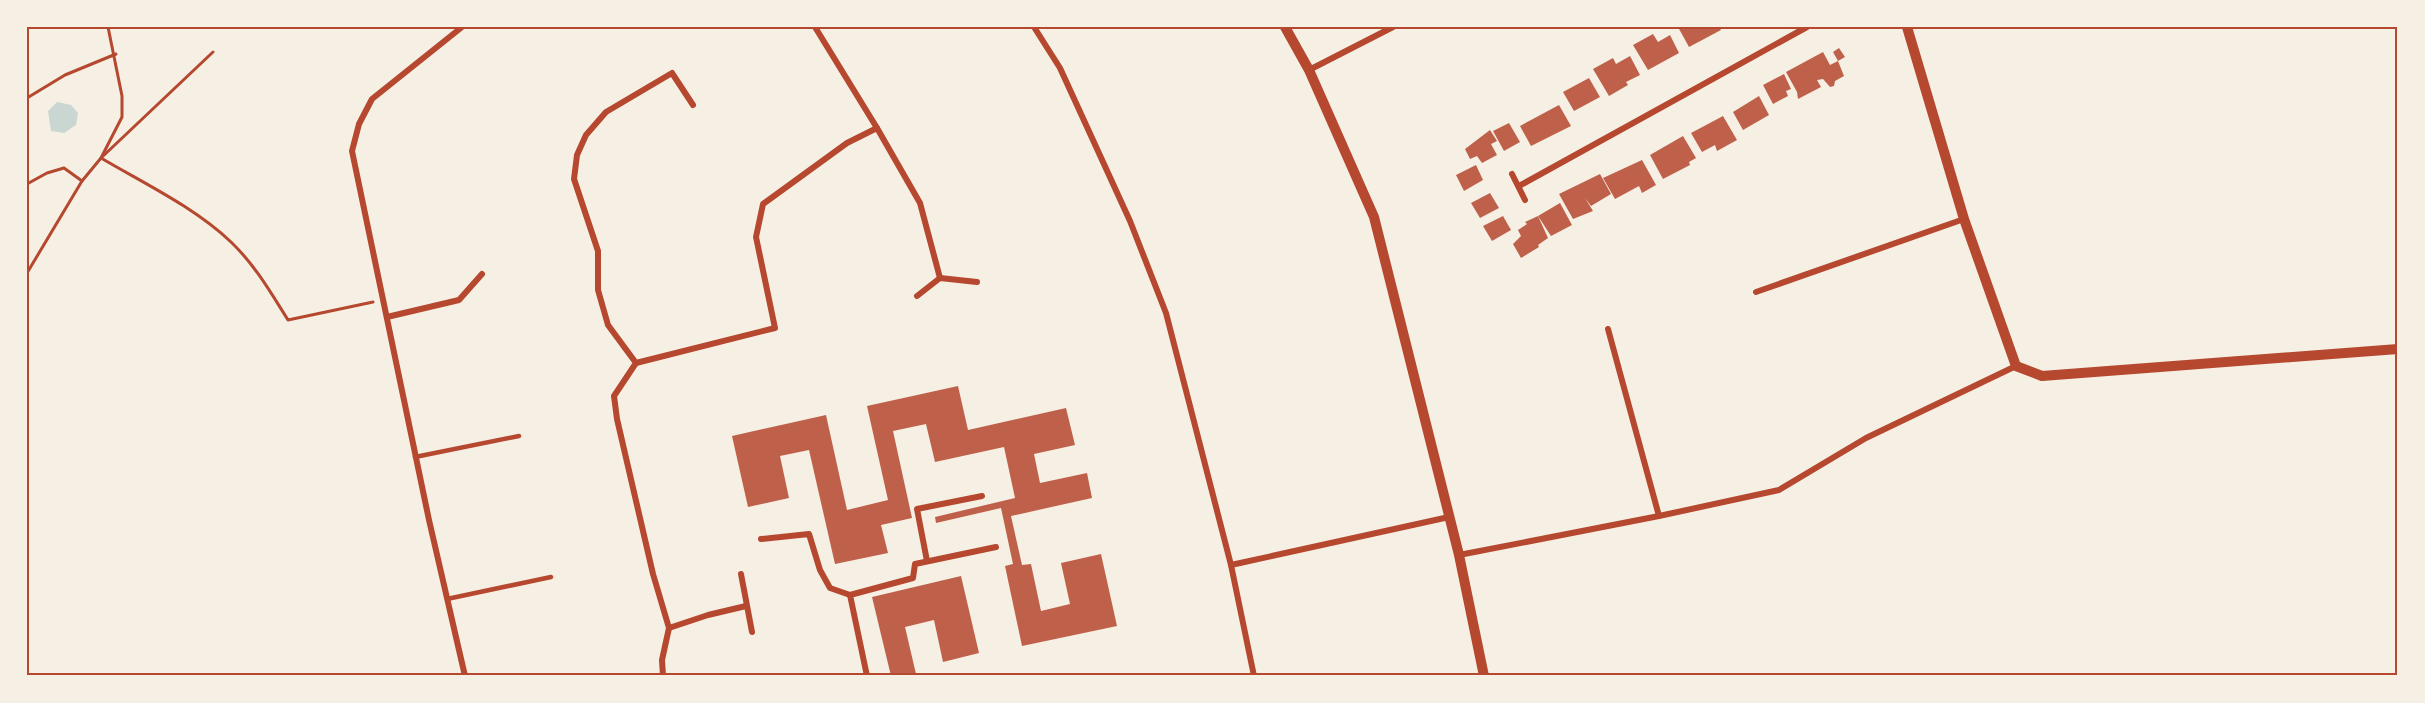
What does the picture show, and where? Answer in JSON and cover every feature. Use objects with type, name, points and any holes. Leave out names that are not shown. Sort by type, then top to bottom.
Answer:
[{"type":"street","points":[[462,27],[372,99],[359,124],[352,151],[415,457],[465,676]]},
{"type":"street","points":[[815,27],[920,203],[940,278]]},
{"type":"street","points":[[1034,27],[1060,68],[1130,221],[1166,313],[1231,565],[1254,676]]},
{"type":"street","points":[[1285,27],[1310,70],[1374,217],[1459,555],[1484,676]]},
{"type":"street","points":[[1310,70],[1393,27]]},
{"type":"street","points":[[1519,186],[1807,27]]},
{"type":"street","points":[[1907,27],[1964,219],[2016,366]]},
{"type":"street","points":[[636,363],[608,325],[598,290],[598,251],[574,179],[577,154],[586,135],[606,112],[672,73],[693,105]]},
{"type":"street","points":[[663,676],[662,660],[669,628],[653,574],[617,419],[614,396],[636,363],[775,328],[756,237],[763,204],[847,143],[877,128]]},
{"type":"street","points":[[1512,174],[1525,200]]},
{"type":"street","points":[[1756,292],[1964,219]]},
{"type":"street","points":[[387,318],[459,300],[482,274]]},
{"type":"street","points":[[917,296],[940,278],[977,282]]},
{"type":"street","points":[[1608,328],[1659,516]]},
{"type":"street","points":[[1459,555],[1779,490],[1866,438],[2016,366],[2042,376],[2398,349]]},
{"type":"street","points":[[927,561],[917,509],[982,496]]},
{"type":"street","points":[[1231,565],[1449,517]]},
{"type":"street","points":[[761,539],[809,534],[820,570],[830,588],[850,595],[913,578],[915,564],[996,547]]},
{"type":"street","points":[[741,574],[752,632]]},
{"type":"street","points":[[850,595],[867,676]]},
{"type":"street","points":[[669,628],[746,606]]},
{"type":"lane","points":[[415,457],[519,436]]},
{"type":"lane","points":[[447,599],[551,577]]},
{"type":"path","points":[[101,158],[122,117],[122,96],[116,54],[108,27]]},
{"type":"path","points":[[27,273],[82,180],[101,158],[213,52]]},
{"type":"path","points":[[27,98],[65,75],[116,54]]},
{"type":"path","points":[[101,158],[196,213],[216,229],[232,243],[254,270],[288,320],[384,300]]},
{"type":"path","points":[[27,184],[47,173],[64,168],[82,180]]},
{"type":"shaded area","points":[[57,102],[71,105],[78,113],[76,125],[64,133],[51,131],[48,111]]},
{"type":"building","points":[[1678,27],[1719,27],[1721,30],[1689,47]]},
{"type":"building","points":[[1653,34],[1658,42],[1670,35],[1679,53],[1648,70],[1633,45]]},
{"type":"building","points":[[1839,48],[1845,57],[1838,61],[1833,52]]},
{"type":"building","points":[[1823,52],[1830,65],[1838,61],[1844,76],[1835,81],[1834,86],[1830,87],[1823,79],[1817,80],[1821,87],[1798,99],[1797,92],[1786,72]]},
{"type":"building","points":[[1630,56],[1640,75],[1626,82],[1628,85],[1609,96],[1593,69],[1613,58],[1616,64]]},
{"type":"building","points":[[1784,74],[1791,89],[1786,91],[1788,96],[1773,104],[1763,85]]},
{"type":"building","points":[[1589,78],[1600,97],[1574,111],[1563,92]]},
{"type":"building","points":[[1759,96],[1769,115],[1743,130],[1733,112]]},
{"type":"building","points":[[1559,105],[1571,126],[1531,146],[1520,126]]},
{"type":"building","points":[[1723,116],[1737,140],[1717,151],[1715,145],[1702,152],[1691,133]]},
{"type":"building","points":[[1509,123],[1520,142],[1504,151],[1493,131]]},
{"type":"building","points":[[1490,130],[1497,141],[1491,144],[1497,155],[1482,163],[1477,156],[1470,159],[1465,149]]},
{"type":"building","points":[[1683,136],[1696,158],[1689,162],[1690,165],[1663,179],[1650,155]]},
{"type":"building","points":[[1642,160],[1656,185],[1642,193],[1639,186],[1615,199],[1603,178]]},
{"type":"building","points":[[1476,165],[1483,180],[1464,191],[1456,175]]},
{"type":"building","points":[[1600,174],[1611,194],[1591,206],[1585,198],[1593,211],[1573,219],[1559,194]]},
{"type":"building","points":[[1490,193],[1499,208],[1480,218],[1471,203]]},
{"type":"building","points":[[1560,203],[1572,225],[1551,236],[1538,216]]},
{"type":"building","points":[[1503,216],[1511,230],[1492,241],[1483,226]]},
{"type":"building","points":[[1538,216],[1548,238],[1538,245],[1539,247],[1521,258],[1513,244],[1521,236],[1518,230],[1527,224],[1525,222]]},
{"type":"building","points":[[958,386],[968,430],[1066,408],[1075,445],[1034,454],[1040,483],[1087,473],[1092,498],[1011,516],[1022,565],[1031,564],[1041,611],[1070,604],[1061,563],[1101,554],[1117,626],[1022,646],[1005,566],[1013,564],[1001,508],[936,523],[935,517],[1015,498],[1004,447],[935,462],[926,424],[893,431],[912,518],[881,525],[888,553],[835,564],[809,450],[780,456],[789,498],[748,507],[732,436],[826,415],[847,510],[888,500],[867,406]]},
{"type":"building","points":[[961,576],[979,653],[943,662],[934,620],[905,627],[916,674],[891,676],[872,597]]}]
